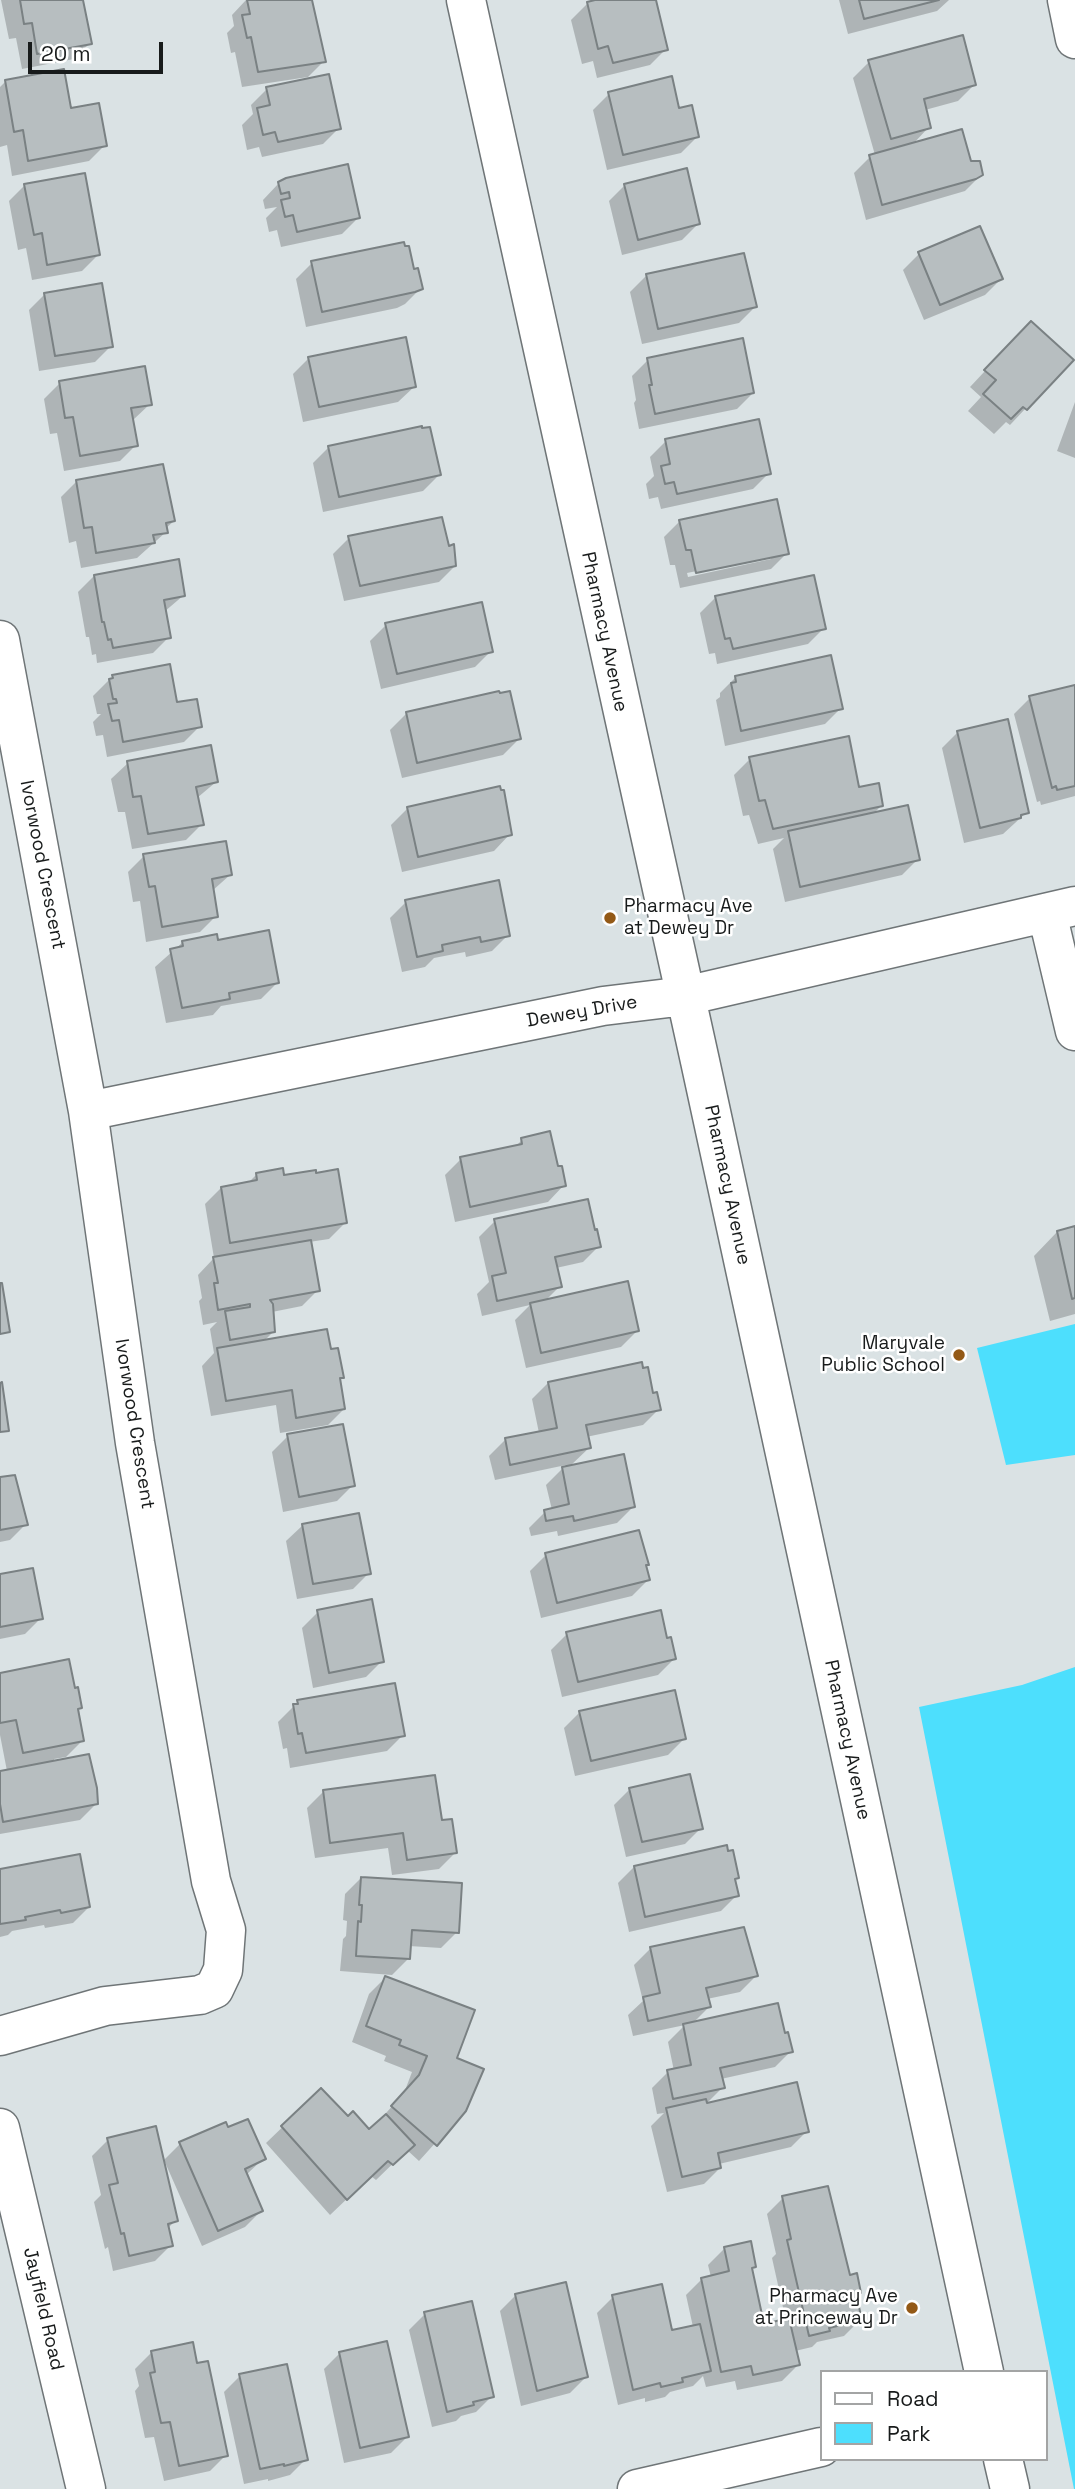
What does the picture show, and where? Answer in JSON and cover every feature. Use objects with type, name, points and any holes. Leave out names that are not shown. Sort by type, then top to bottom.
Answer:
[{"type":"street","name":"Pharmacy Avenue","points":[[466,0],[984,2370]]},
{"type":"street","points":[[1067,0],[1075,39]]},
{"type":"street","name":"Ivorwood Crescent","points":[[0,640],[88,1111],[138,1456],[211,1881],[226,1930],[223,1970],[214,1989],[200,1995],[105,2006],[0,2036]]},
{"type":"street","name":"Dewey Drive","points":[[88,1111],[603,1006],[685,996],[1061,910]]},
{"type":"street","points":[[1061,910],[1073,1011]]},
{"type":"street","name":"Jayfield Road","points":[[0,2128],[86,2489]]},
{"type":"street","points":[[637,2489],[820,2447]]},
{"type":"street","points":[[1003,2461],[1010,2489]]},
{"type":"green space","points":[[1075,1324],[1075,1455],[1006,1465],[977,1348]]},
{"type":"green space","points":[[1075,1667],[1074,2489],[919,1707],[1022,1685]]},
{"type":"building","points":[[20,0],[83,0],[92,44],[37,54],[32,23],[24,24]]},
{"type":"building","points":[[247,0],[312,0],[326,62],[258,72],[251,37],[247,38],[242,15],[250,14]]},
{"type":"building","points":[[656,0],[668,50],[613,63],[608,46],[598,49],[587,2]]},
{"type":"building","points":[[859,0],[939,0],[864,19]]},
{"type":"building","points":[[963,35],[976,85],[924,99],[931,128],[891,139],[868,60]]},
{"type":"building","points":[[64,69],[71,108],[99,103],[107,146],[28,161],[23,130],[14,132],[5,80]]},
{"type":"building","points":[[329,74],[341,129],[278,142],[275,132],[263,135],[257,108],[270,105],[266,87]]},
{"type":"building","points":[[672,76],[679,108],[692,105],[699,137],[623,155],[608,92]]},
{"type":"building","points":[[962,129],[971,161],[980,161],[983,175],[882,205],[869,155]]},
{"type":"building","points":[[348,164],[360,218],[297,232],[293,215],[285,217],[281,200],[290,198],[289,192],[281,194],[278,182]]},
{"type":"building","points":[[687,168],[700,224],[638,240],[624,184]]},
{"type":"building","points":[[85,173],[100,255],[47,265],[42,233],[34,235],[24,184]]},
{"type":"building","points":[[980,226],[1003,279],[940,305],[918,252]]},
{"type":"building","points":[[404,242],[405,246],[409,246],[414,269],[418,268],[423,289],[322,312],[311,261]]},
{"type":"building","points":[[744,253],[757,307],[658,329],[646,274]]},
{"type":"building","points":[[102,283],[113,347],[55,356],[44,293]]},
{"type":"building","points":[[1031,321],[1074,360],[1027,410],[1023,407],[1011,419],[983,394],[996,380],[984,370]]},
{"type":"building","points":[[406,337],[416,387],[319,407],[308,357]]},
{"type":"building","points":[[743,338],[754,393],[655,414],[647,358]]},
{"type":"building","points":[[145,366],[152,405],[131,408],[138,446],[80,456],[73,417],[65,418],[59,381]]},
{"type":"building","points":[[759,419],[771,474],[677,494],[674,482],[665,484],[661,466],[670,464],[665,439]]},
{"type":"building","points":[[422,426],[430,427],[441,475],[339,497],[328,446]]},
{"type":"building","points":[[163,464],[175,521],[166,523],[168,533],[153,535],[155,543],[96,553],[92,527],[84,528],[76,480]]},
{"type":"building","points":[[777,499],[789,554],[696,573],[691,550],[686,550],[679,520]]},
{"type":"building","points":[[442,517],[449,546],[454,544],[456,566],[360,586],[348,536]]},
{"type":"building","points":[[179,559],[185,596],[164,600],[171,638],[113,648],[102,622],[94,575]]},
{"type":"building","points":[[814,575],[826,629],[733,649],[730,638],[725,639],[715,596]]},
{"type":"building","points":[[482,602],[493,652],[397,674],[385,623]]},
{"type":"building","points":[[831,655],[843,709],[741,731],[731,683],[736,682],[735,676]]},
{"type":"building","points":[[170,664],[177,702],[197,699],[202,727],[123,742],[119,720],[112,721],[108,704],[117,703],[116,699],[113,699],[109,679],[113,678],[112,675]]},
{"type":"building","points":[[1075,685],[1075,786],[1057,790],[1056,786],[1052,788],[1029,696]]},
{"type":"building","points":[[499,691],[510,691],[521,739],[417,763],[406,712]]},
{"type":"building","points":[[1008,719],[1029,813],[1021,815],[1021,818],[980,828],[957,731]]},
{"type":"building","points":[[849,736],[859,787],[879,783],[883,806],[773,829],[765,800],[759,801],[749,757]]},
{"type":"building","points":[[211,745],[218,782],[196,787],[204,825],[148,834],[141,796],[133,797],[127,761]]},
{"type":"building","points":[[500,786],[501,790],[504,790],[512,835],[418,857],[407,807]]},
{"type":"building","points":[[908,805],[920,860],[800,887],[788,831]]},
{"type":"building","points":[[226,841],[232,875],[212,879],[218,917],[162,927],[155,886],[149,887],[143,854]]},
{"type":"building","points":[[499,880],[510,936],[481,942],[480,937],[442,945],[443,951],[417,957],[405,900]]},
{"type":"building","points":[[269,930],[279,983],[229,993],[230,999],[182,1008],[170,949],[183,946],[182,941],[217,934],[218,940]]},
{"type":"building","points":[[550,1131],[566,1186],[470,1207],[460,1157],[522,1144],[521,1138]]},
{"type":"building","points":[[283,1168],[284,1175],[338,1169],[347,1223],[230,1243],[221,1187],[257,1180],[256,1173]]},
{"type":"building","points":[[588,1199],[601,1247],[555,1257],[562,1287],[497,1301],[492,1276],[506,1273],[494,1219]]},
{"type":"building","points":[[1075,1226],[1075,1298],[1072,1299],[1057,1231]]},
{"type":"building","points":[[311,1240],[320,1291],[270,1300],[273,1304],[275,1332],[230,1340],[225,1311],[250,1307],[250,1304],[218,1310],[214,1283],[218,1283],[213,1257]]},
{"type":"building","points":[[628,1281],[639,1331],[541,1353],[530,1303]]},
{"type":"building","points":[[0,1283],[10,1332],[0,1334]]},
{"type":"building","points":[[327,1329],[331,1349],[338,1348],[344,1378],[340,1378],[345,1409],[296,1418],[292,1390],[226,1401],[217,1348]]},
{"type":"building","points":[[642,1362],[643,1368],[648,1367],[653,1393],[657,1392],[661,1410],[586,1425],[591,1448],[510,1465],[505,1438],[557,1428],[548,1382]]},
{"type":"building","points":[[2,1382],[9,1431],[0,1432],[0,1383]]},
{"type":"building","points":[[343,1424],[355,1486],[299,1497],[287,1434]]},
{"type":"building","points":[[624,1454],[635,1507],[574,1521],[573,1516],[546,1521],[544,1510],[569,1504],[562,1467]]},
{"type":"building","points":[[15,1475],[28,1525],[0,1530],[0,1477]]},
{"type":"building","points":[[359,1513],[371,1574],[313,1584],[302,1524]]},
{"type":"building","points":[[639,1530],[649,1565],[646,1565],[650,1580],[557,1603],[545,1553]]},
{"type":"building","points":[[33,1568],[43,1619],[0,1627],[0,1574]]},
{"type":"building","points":[[372,1599],[384,1662],[329,1673],[317,1610]]},
{"type":"building","points":[[661,1610],[667,1638],[671,1637],[676,1659],[578,1682],[566,1632]]},
{"type":"building","points":[[69,1659],[82,1708],[78,1709],[84,1741],[23,1753],[16,1720],[0,1723],[0,1673]]},
{"type":"building","points":[[395,1683],[405,1736],[306,1753],[302,1733],[298,1734],[293,1704],[298,1704],[297,1700]]},
{"type":"building","points":[[675,1690],[686,1739],[591,1761],[579,1711]]},
{"type":"building","points":[[89,1754],[98,1804],[3,1822],[0,1771]]},
{"type":"building","points":[[690,1774],[703,1829],[642,1842],[629,1788]]},
{"type":"building","points":[[435,1775],[442,1820],[452,1819],[457,1853],[407,1860],[403,1833],[330,1843],[323,1790]]},
{"type":"building","points":[[727,1845],[728,1851],[733,1850],[739,1878],[735,1879],[739,1896],[645,1917],[634,1866]]},
{"type":"building","points":[[80,1854],[90,1907],[61,1913],[60,1910],[0,1924],[0,1869]]},
{"type":"building","points":[[361,1877],[462,1883],[459,1933],[412,1930],[410,1959],[356,1956],[358,1921],[361,1922]]},
{"type":"building","points":[[744,1927],[758,1976],[706,1988],[711,2007],[648,2021],[643,1997],[660,1993],[650,1947]]},
{"type":"building","points":[[385,1976],[475,2010],[457,2058],[484,2069],[466,2111],[437,2146],[391,2106],[419,2075],[427,2056],[399,2045],[401,2040],[366,2026]]},
{"type":"building","points":[[778,2003],[793,2052],[720,2068],[725,2088],[673,2099],[667,2070],[691,2065],[683,2024]]},
{"type":"building","points":[[797,2082],[809,2132],[718,2153],[721,2168],[682,2177],[666,2108],[706,2099],[707,2103]]},
{"type":"building","points":[[321,2088],[348,2116],[353,2111],[369,2129],[386,2114],[415,2145],[393,2165],[388,2161],[347,2200],[281,2126]]},
{"type":"building","points":[[248,2119],[266,2159],[245,2169],[263,2211],[218,2231],[179,2142],[226,2122],[228,2127]]},
{"type":"building","points":[[156,2126],[178,2221],[168,2224],[173,2246],[129,2256],[109,2185],[118,2183],[107,2138]]},
{"type":"building","points":[[828,2186],[850,2275],[857,2273],[861,2293],[856,2294],[862,2320],[809,2336],[787,2240],[791,2239],[782,2196]]},
{"type":"building","points":[[751,2241],[756,2267],[752,2268],[764,2324],[789,2318],[800,2365],[753,2375],[751,2366],[721,2372],[701,2278],[729,2271],[724,2247]]},
{"type":"building","points":[[566,2282],[588,2377],[537,2391],[515,2294]]},
{"type":"building","points":[[662,2284],[672,2330],[700,2324],[711,2371],[682,2378],[683,2382],[661,2387],[660,2383],[633,2390],[612,2295]]},
{"type":"building","points":[[472,2301],[494,2397],[447,2412],[424,2312]]},
{"type":"building","points":[[387,2341],[409,2437],[360,2448],[339,2352]]},
{"type":"building","points":[[193,2342],[197,2363],[208,2361],[228,2456],[179,2466],[170,2422],[161,2423],[150,2373],[155,2372],[151,2351]]},
{"type":"building","points":[[287,2364],[308,2460],[260,2469],[239,2374]]},
{"type":"place","name":"Pharmacy Ave at Dewey Dr","points":[[610,918]]},
{"type":"place","name":"Maryvale Public School","points":[[959,1355]]},
{"type":"place","name":"Pharmacy Ave at Princeway Dr","points":[[912,2308]]}]
